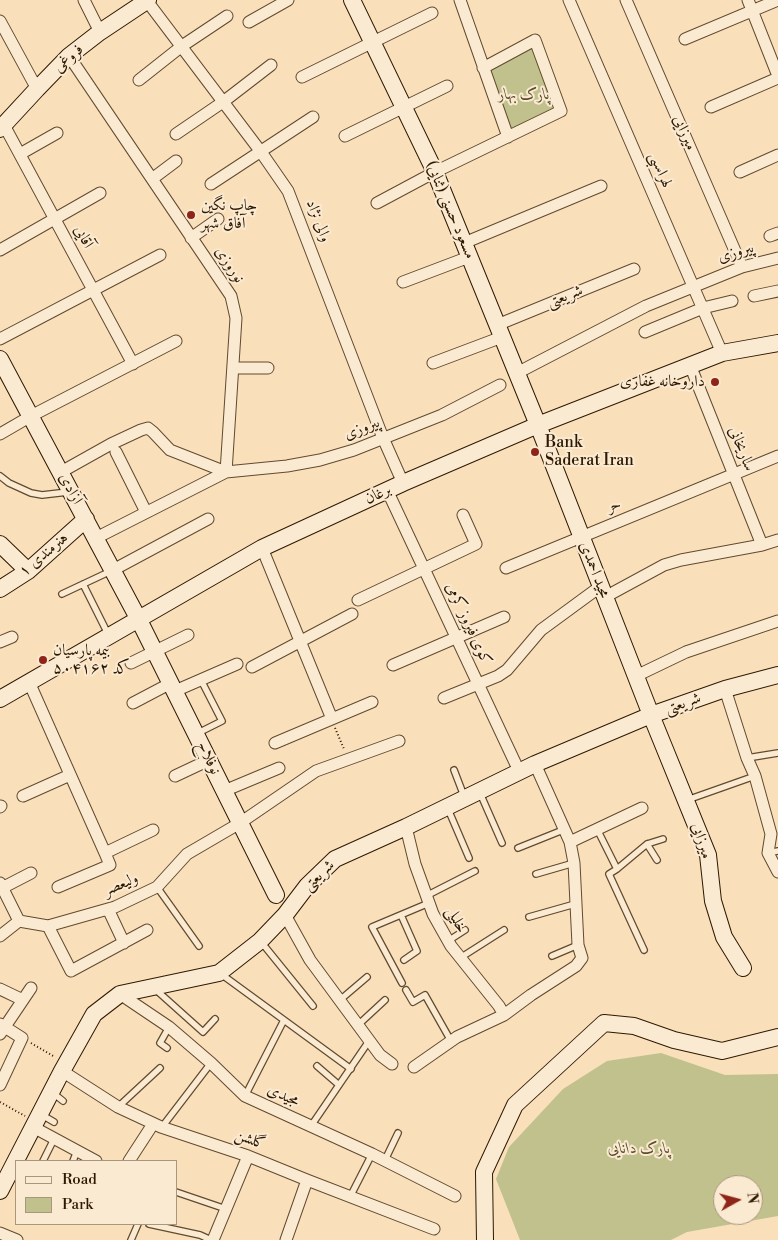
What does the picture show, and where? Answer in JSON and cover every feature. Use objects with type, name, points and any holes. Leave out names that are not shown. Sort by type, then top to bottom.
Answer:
[{"type":"street","points":[[84,0],[100,32]]},
{"type":"street","name":"فروغی","points":[[2,127],[69,56],[100,32],[148,0]]},
{"type":"street","name":"والی نژاد","points":[[148,0],[288,191],[383,438],[404,483]]},
{"type":"street","points":[[249,22],[288,0]]},
{"type":"street","name":"مسعود حسنی (ثنایی)","points":[[352,0],[435,172],[538,425]]},
{"type":"street","points":[[460,0],[508,137]]},
{"type":"street","name":"لهراسبی","points":[[569,0],[722,353]]},
{"type":"street","name":"میرزایی","points":[[626,0],[742,266]]},
{"type":"street","points":[[711,107],[778,77],[748,0]]},
{"type":"street","points":[[685,39],[778,0]]},
{"type":"street","points":[[302,77],[432,13]]},
{"type":"street","points":[[140,80],[182,46],[227,16]]},
{"type":"street","points":[[0,21],[36,89]]},
{"type":"street","points":[[377,203],[435,172],[561,111],[535,40],[483,68]]},
{"type":"street","name":"نوروزی","points":[[69,56],[232,296],[236,318],[226,472]]},
{"type":"street","points":[[176,134],[223,102],[271,65]]},
{"type":"street","points":[[345,136],[447,86]]},
{"type":"street","points":[[212,184],[313,117]]},
{"type":"street","name":"آقایی","points":[[2,127],[20,154],[132,364]]},
{"type":"street","points":[[20,154],[57,133]]},
{"type":"street","points":[[740,172],[778,155]]},
{"type":"street","points":[[152,179],[176,161]]},
{"type":"street","points":[[403,282],[601,186]]},
{"type":"street","points":[[0,250],[100,193]]},
{"type":"street","points":[[191,238],[218,219]]},
{"type":"street","points":[[0,339],[160,255]]},
{"type":"street","name":"پیروزی","points":[[517,373],[646,306],[742,266],[778,258]]},
{"type":"street","name":"شریعتی","points":[[433,363],[634,270]]},
{"type":"street","points":[[754,296],[778,291]]},
{"type":"street","points":[[646,332],[703,308],[732,301]]},
{"type":"street","points":[[0,434],[176,341]]},
{"type":"street","name":"برغان","points":[[0,699],[262,548],[387,490],[538,425],[690,365],[722,353],[778,343]]},
{"type":"street","name":"آزادی","points":[[0,358],[140,620]]},
{"type":"street","name":"ساریخانی","points":[[690,365],[762,546]]},
{"type":"street","points":[[234,368],[268,368]]},
{"type":"street","name":"پیروزی","points":[[226,472],[287,466],[320,460],[354,450],[442,415],[500,385]]},
{"type":"street","name":"مجید احمدی","points":[[538,425],[651,715]]},
{"type":"street","points":[[61,472],[111,444],[148,428],[170,450],[226,472]]},
{"type":"street","points":[[116,452],[146,512]]},
{"type":"street","name":"حر","points":[[506,568],[778,456]]},
{"type":"street","points":[[96,538],[226,472]]},
{"type":"street","name":"کوی فیروز کرمی","points":[[387,490],[519,771]]},
{"type":"street","points":[[358,600],[476,544],[463,515]]},
{"type":"street","points":[[113,570],[208,519]]},
{"type":"street","name":"هنرمندی ۱","points":[[0,589],[28,571],[86,520]]},
{"type":"street","points":[[444,698],[498,676],[507,670],[541,630],[603,592],[664,565],[762,546],[778,540]]},
{"type":"street","points":[[0,544],[28,571]]},
{"type":"street","points":[[262,548],[332,719]]},
{"type":"street","points":[[252,667],[352,614]]},
{"type":"street","points":[[393,665],[504,617]]},
{"type":"street","name":"نوفلاح","points":[[140,620],[276,895]]},
{"type":"street","points":[[636,676],[686,652],[778,621]]},
{"type":"street","points":[[131,663],[188,635]]},
{"type":"street","points":[[0,642],[12,637]]},
{"type":"street","points":[[133,703],[173,687],[201,680],[237,664]]},
{"type":"street","name":"شریعتی","points":[[20,1160],[36,1121],[57,1096],[64,1067],[94,1014],[120,994],[219,972],[260,941],[307,886],[335,859],[406,827],[519,771],[651,715],[725,689],[778,675]]},
{"type":"street","points":[[29,682],[110,865],[58,887]]},
{"type":"street","points":[[725,689],[747,758],[755,776],[771,834],[778,870]]},
{"type":"street","points":[[275,743],[372,702]]},
{"type":"street","name":"میرزایی","points":[[651,715],[708,855],[712,901],[724,937],[743,968]]},
{"type":"street","name":"ولیعصر","points":[[19,921],[48,926],[108,909],[157,887],[187,854],[240,823],[316,771],[399,740]]},
{"type":"street","points":[[175,776],[209,760]]},
{"type":"street","points":[[414,1067],[451,1041],[504,1015],[576,966],[582,958],[578,945],[574,863],[570,842],[535,764]]},
{"type":"street","points":[[224,791],[279,768]]},
{"type":"street","points":[[23,796],[70,775]]},
{"type":"street","points":[[570,842],[642,808]]},
{"type":"street","name":"خلیلی","points":[[406,827],[415,864],[433,914],[448,941],[504,1015]]},
{"type":"street","points":[[105,853],[153,830]]},
{"type":"street","points":[[0,936],[19,921],[1,886],[31,873]]},
{"type":"street","points":[[108,909],[124,942]]},
{"type":"street","points":[[284,915],[310,960],[380,1055],[392,1064]]},
{"type":"street","points":[[48,926],[71,971],[147,930]]},
{"type":"street","points":[[0,1085],[22,1038],[2,1029],[31,988]]},
{"type":"street","points":[[0,989],[23,1000]]},
{"type":"street","name":"مجیدی","points":[[120,994],[169,1027],[211,1063],[245,1096],[385,1160],[455,1196]]},
{"type":"street","points":[[485,1240],[484,1172],[515,1105],[604,1023],[634,1026],[674,1040],[722,1051],[778,1037]]},
{"type":"street","name":"گلشن","points":[[64,1067],[118,1107],[157,1125],[248,1156],[434,1229]]},
{"type":"street","points":[[36,1121],[75,1156],[92,1160]]},
{"type":"street","points":[[130,1160],[157,1125]]},
{"type":"street","points":[[212,1240],[227,1209],[248,1156]]},
{"type":"street","name":"شریعتی","points":[[0,1191],[12,1178]]},
{"type":"street","points":[[286,1240],[307,1180]]},
{"type":"street","points":[[0,1233],[17,1240]]},
{"type":"lane","points":[[0,476],[9,483],[31,493],[42,495],[71,492]]},
{"type":"lane","points":[[62,594],[113,570]]},
{"type":"lane","points":[[83,584],[108,636]]},
{"type":"lane","points":[[196,734],[222,722],[201,680]]},
{"type":"lane","points":[[747,758],[778,753]]},
{"type":"lane","points":[[454,770],[472,794],[502,843]]},
{"type":"lane","points":[[687,800],[755,776]]},
{"type":"lane","points":[[447,807],[469,858]]},
{"type":"lane","points":[[597,829],[617,869]]},
{"type":"lane","points":[[518,848],[563,830]]},
{"type":"lane","points":[[644,950],[608,874],[617,869],[647,844],[663,839]]},
{"type":"lane","points":[[647,844],[656,860]]},
{"type":"lane","points":[[536,874],[574,863]]},
{"type":"lane","points":[[402,983],[372,927],[401,915],[475,871]]},
{"type":"lane","points":[[157,887],[199,946]]},
{"type":"lane","points":[[529,917],[576,904]]},
{"type":"lane","points":[[401,915],[417,951],[404,960]]},
{"type":"lane","points":[[448,941],[465,930]]},
{"type":"lane","points":[[460,958],[504,930]]},
{"type":"lane","points":[[260,941],[313,1006]]},
{"type":"lane","points":[[552,956],[578,945]]},
{"type":"lane","points":[[219,972],[351,1069]]},
{"type":"lane","points":[[340,1000],[367,976]]},
{"type":"lane","points":[[152,986],[203,1032],[215,1019]]},
{"type":"lane","points":[[406,990],[413,1002],[425,995],[451,1041]]},
{"type":"lane","points":[[358,1025],[384,1000]]},
{"type":"lane","points":[[245,1096],[284,1020]]},
{"type":"lane","points":[[167,1048],[160,1043],[169,1027]]},
{"type":"lane","points":[[311,1126],[370,1041]]},
{"type":"lane","points":[[157,1125],[211,1063]]},
{"type":"lane","points":[[317,1066],[339,1086]]},
{"type":"lane","points":[[118,1107],[160,1068]]},
{"type":"lane","points":[[36,1121],[54,1122]]},
{"type":"lane","points":[[385,1160],[398,1133]]},
{"type":"lane","points":[[44,1160],[54,1139]]},
{"type":"lane","points":[[350,1197],[372,1154]]},
{"type":"lane","points":[[178,1193],[227,1209]]},
{"type":"lane","points":[[132,1240],[138,1225]]},
{"type":"lane","points":[[154,1225],[200,1235],[212,1240]]},
{"type":"path","points":[[332,719],[348,759]]},
{"type":"path","points":[[22,1038],[64,1067]]},
{"type":"path","points":[[0,1102],[36,1121]]},
{"type":"green space","name":"پارک‌ بهار","points":[[532,46],[555,108],[510,130],[489,70]]},
{"type":"green space","name":"پارک دانایی","points":[[661,1053],[725,1075],[778,1074],[778,1216],[763,1219],[763,1175],[713,1175],[713,1225],[727,1225],[687,1232],[671,1240],[520,1240],[496,1179],[509,1147],[563,1089],[607,1061]]},
{"type":"place","name":"چاپ نگین آفاق شهر","points":[[191,215]]},
{"type":"place","name":"داروخانه غفاری","points":[[715,382]]},
{"type":"place","name":"Bank Saderat Iran","points":[[535,452]]},
{"type":"place","name":"بیمه پارسیان کد ۵۰۴۱۶۲","points":[[43,660]]}]
